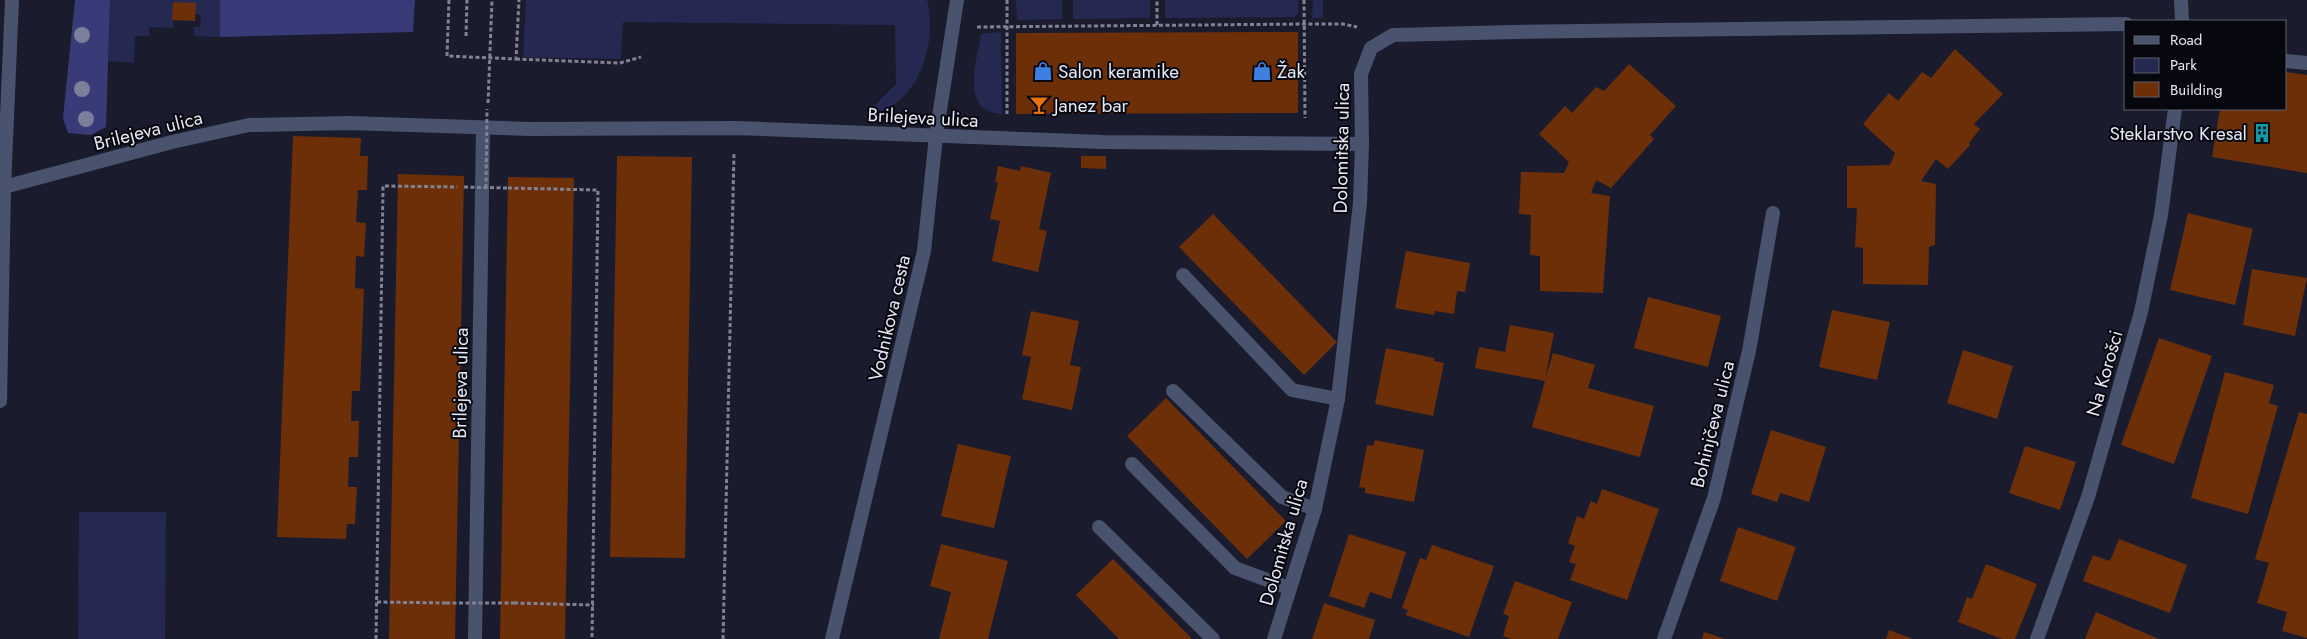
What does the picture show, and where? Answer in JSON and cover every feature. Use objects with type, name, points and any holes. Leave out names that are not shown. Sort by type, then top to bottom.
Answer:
[{"type":"street","points":[[0,401],[4,187],[12,0]]},
{"type":"street","name":"Vodnikova cesta","points":[[832,639],[924,251],[936,136],[957,0]]},
{"type":"street","points":[[2181,0],[2182,20]]},
{"type":"street","name":"Dolomitska ulica","points":[[1274,639],[1315,510],[1338,399],[1360,203],[1362,144],[1361,74],[1371,48],[1393,35],[2124,24]]},
{"type":"street","points":[[2287,61],[2307,63]]},
{"type":"street","name":"Na Korošci","points":[[2038,639],[2088,497],[2141,312],[2161,215],[2175,110]]},
{"type":"street","name":"Brilejeva ulica","points":[[4,187],[172,142],[249,125],[349,123],[482,128],[735,128],[1103,142],[1362,144]]},
{"type":"street","name":"Brilejeva ulica","points":[[475,639],[482,128]]},
{"type":"street","name":"Bohinjčeva ulica","points":[[1664,639],[1714,498],[1749,351],[1773,212]]},
{"type":"street","points":[[1183,275],[1292,390],[1338,399]]},
{"type":"street","points":[[1173,391],[1282,497],[1315,510]]},
{"type":"street","points":[[1132,464],[1235,568],[1290,588]]},
{"type":"street","points":[[1099,527],[1213,639]]},
{"type":"path","points":[[449,0],[447,56],[620,63],[641,57]]},
{"type":"path","points":[[466,36],[467,0]]},
{"type":"path","points":[[488,94],[492,0]]},
{"type":"path","points":[[516,59],[520,0]]},
{"type":"path","points":[[1007,0],[1007,120]]},
{"type":"path","points":[[1157,0],[1157,25]]},
{"type":"path","points":[[1304,0],[1305,118]]},
{"type":"path","points":[[976,27],[1344,24],[1393,35]]},
{"type":"path","points":[[486,188],[487,109]]},
{"type":"path","points":[[723,639],[735,128]]},
{"type":"path","points":[[376,639],[383,186],[449,187]]},
{"type":"path","points":[[464,187],[598,190],[594,605],[592,639]]},
{"type":"path","points":[[377,602],[594,605]]},
{"type":"green space","points":[[110,0],[220,0],[220,37],[194,36],[194,27],[200,27],[201,15],[195,14],[173,2],[173,28],[149,27],[149,36],[135,36],[134,63],[108,61]]},
{"type":"green space","points":[[526,0],[927,0],[930,17],[930,36],[920,72],[910,88],[898,101],[883,110],[866,114],[896,84],[895,25],[623,22],[621,59],[523,57]]},
{"type":"green space","points":[[1016,0],[1062,0],[1062,19],[1017,20]]},
{"type":"green space","points":[[1073,0],[1150,0],[1150,18],[1073,19]]},
{"type":"green space","points":[[1165,0],[1298,0],[1298,13],[1294,17],[1165,18]]},
{"type":"green space","points":[[1313,0],[1323,0],[1323,18],[1312,18]]},
{"type":"green space","points":[[1001,32],[1002,114],[989,111],[980,104],[975,95],[974,83],[981,34]]},
{"type":"green space","points":[[79,512],[166,512],[165,639],[78,639]]},
{"type":"shaded area","points":[[75,0],[110,0],[106,127],[91,135],[68,133],[63,118]]},
{"type":"shaded area","points":[[220,0],[415,0],[413,32],[220,37]]},
{"type":"building","points":[[173,2],[196,3],[195,21],[172,20]]},
{"type":"building","points":[[1298,32],[1298,113],[1016,114],[1016,33]]},
{"type":"building","points":[[1955,49],[2003,94],[1974,124],[1980,129],[1969,143],[1970,145],[1948,169],[1936,159],[1921,181],[1936,184],[1935,245],[1929,247],[1928,285],[1863,284],[1863,248],[1855,247],[1857,208],[1847,208],[1847,166],[1890,165],[1895,153],[1863,124],[1889,93],[1898,101],[1922,72],[1931,78]]},
{"type":"building","points":[[1629,64],[1676,106],[1650,135],[1654,139],[1611,188],[1596,180],[1591,193],[1610,196],[1603,293],[1540,291],[1540,256],[1530,255],[1531,215],[1519,214],[1521,172],[1564,173],[1569,162],[1539,134],[1565,106],[1572,113],[1596,87],[1604,91]]},
{"type":"building","name":"Steklarstvo Kresal","points":[[2287,72],[2307,75],[2307,173],[2212,157],[2220,110],[2287,110]]},
{"type":"building","points":[[293,136],[361,138],[360,156],[368,156],[367,190],[358,190],[356,222],[366,223],[364,257],[356,256],[355,288],[364,289],[360,391],[352,391],[351,421],[359,421],[358,457],[349,457],[348,487],[357,487],[355,524],[347,524],[346,539],[277,537]]},
{"type":"building","points":[[617,156],[692,157],[685,558],[610,557]]},
{"type":"building","points":[[1081,156],[1106,156],[1106,169],[1081,168]]},
{"type":"building","points":[[998,166],[1020,171],[1021,166],[1051,173],[1039,229],[1047,231],[1038,272],[992,261],[1000,221],[990,219],[998,182],[995,182]]},
{"type":"building","points":[[398,174],[464,176],[455,639],[389,639]]},
{"type":"building","points":[[508,177],[574,178],[565,639],[500,639]]},
{"type":"building","points":[[2188,213],[2253,229],[2235,305],[2170,290]]},
{"type":"building","points":[[1213,214],[1337,342],[1304,375],[1179,247]]},
{"type":"building","points":[[1406,251],[1470,263],[1465,292],[1457,291],[1454,314],[1435,311],[1434,315],[1395,308]]},
{"type":"building","points":[[2252,269],[2307,278],[2295,336],[2243,325]]},
{"type":"building","points":[[1648,297],[1721,316],[1708,367],[1634,348]]},
{"type":"building","points":[[1832,310],[1890,322],[1877,380],[1819,367]]},
{"type":"building","points":[[1031,311],[1079,321],[1070,365],[1081,367],[1072,410],[1022,399],[1031,357],[1022,355]]},
{"type":"building","points":[[1510,325],[1554,333],[1545,379],[1553,353],[1595,365],[1588,388],[1654,406],[1640,457],[1532,427],[1545,381],[1475,368],[1479,347],[1505,352]]},
{"type":"building","points":[[2159,338],[2212,356],[2174,464],[2121,445]]},
{"type":"building","points":[[1386,348],[1434,358],[1434,361],[1444,363],[1433,416],[1375,404]]},
{"type":"building","points":[[1963,350],[2013,366],[1997,419],[1947,403]]},
{"type":"building","points":[[2225,372],[2274,385],[2269,403],[2278,406],[2248,514],[2191,498]]},
{"type":"building","points":[[1166,398],[1286,521],[1247,559],[1127,436]]},
{"type":"building","points":[[2299,412],[2307,414],[2307,638],[2282,631],[2287,612],[2257,603],[2269,563],[2255,559]]},
{"type":"building","points":[[1771,430],[1826,447],[1809,502],[1780,493],[1777,502],[1751,494]]},
{"type":"building","points":[[1375,440],[1424,450],[1414,502],[1365,493],[1365,488],[1359,487],[1367,445],[1373,446]]},
{"type":"building","points":[[958,444],[1011,456],[994,528],[941,516]]},
{"type":"building","points":[[2025,446],[2076,462],[2060,510],[2009,493]]},
{"type":"building","points":[[1602,489],[1659,509],[1627,600],[1570,580],[1576,564],[1569,562],[1575,546],[1568,543],[1577,516],[1584,519],[1591,501],[1597,504]]},
{"type":"building","points":[[1738,527],[1796,547],[1777,601],[1720,581]]},
{"type":"building","points":[[1349,534],[1406,552],[1391,599],[1370,592],[1364,608],[1329,596]]},
{"type":"building","points":[[2119,539],[2187,565],[2170,613],[2083,581],[2093,555],[2110,561]]},
{"type":"building","points":[[941,544],[1008,561],[988,639],[939,639],[951,592],[930,586]]},
{"type":"building","points":[[1432,545],[1494,566],[1469,637],[1406,615],[1408,610],[1402,608],[1420,558],[1426,560]]},
{"type":"building","points":[[1113,559],[1192,639],[1119,639],[1076,595]]},
{"type":"building","points":[[1986,564],[2037,584],[2015,639],[2002,639],[1958,622],[1967,597],[1972,599]]},
{"type":"building","points":[[1515,581],[1572,602],[1558,639],[1511,639],[1503,636],[1509,616],[1503,614]]},
{"type":"building","points":[[1324,603],[1375,620],[1369,639],[1312,639]]},
{"type":"building","points":[[2096,612],[2159,639],[2085,639]]},
{"type":"building","points":[[1889,630],[1913,639],[1886,639]]},
{"type":"building","points":[[1704,632],[1725,639],[1702,639]]},
{"type":"place","name":"Salon keramike","points":[[1043,71]]},
{"type":"place","name":"Žak","points":[[1262,71]]},
{"type":"place","name":"Janez bar","points":[[1039,105]]},
{"type":"place","name":"Steklarstvo Kresal","points":[[2262,133]]}]
